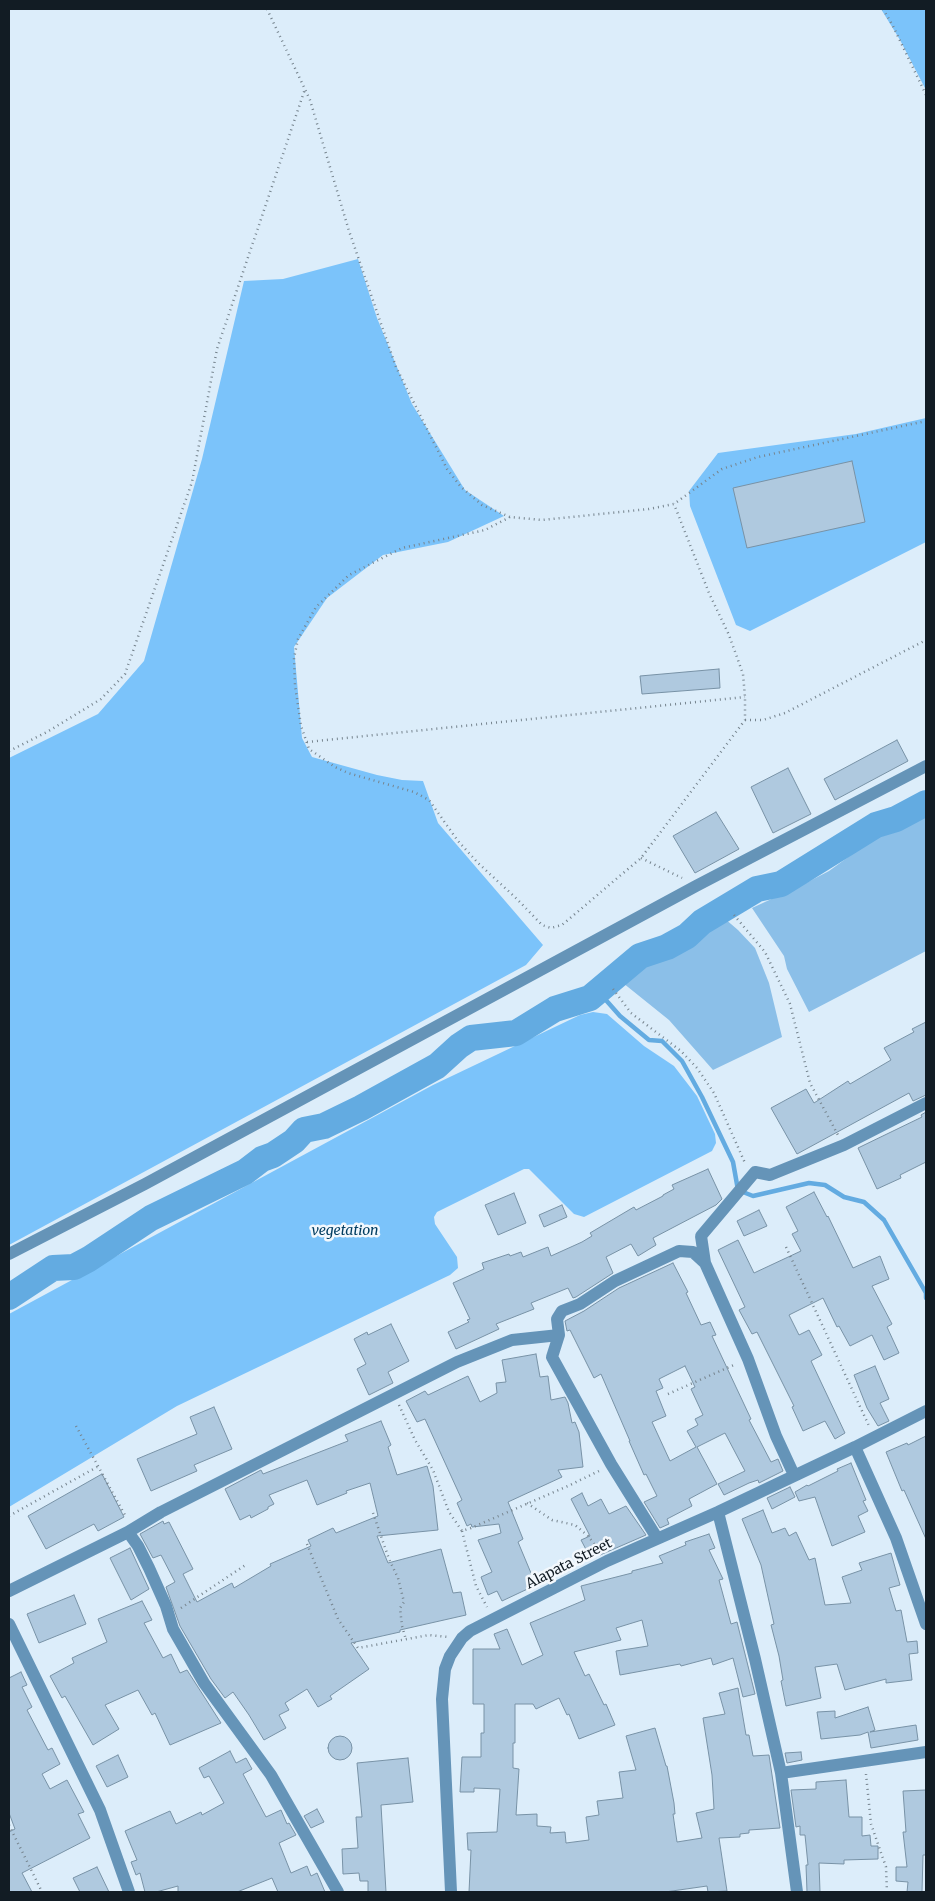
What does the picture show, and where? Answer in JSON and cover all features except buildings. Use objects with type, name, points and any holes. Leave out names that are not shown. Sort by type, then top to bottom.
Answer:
[{"type":"street","points":[[9,1254],[145,1184],[696,886],[926,766]]},
{"type":"street","points":[[794,1475],[776,1436],[748,1359],[705,1263],[700,1236],[755,1172],[770,1174],[844,1145],[926,1103]]},
{"type":"street","points":[[658,1538],[611,1464],[552,1357],[559,1335],[557,1319],[562,1311],[580,1304],[600,1289],[679,1251],[693,1252],[705,1263]]},
{"type":"street","points":[[9,1591],[130,1531],[161,1512],[457,1362],[512,1340],[559,1335]]},
{"type":"street","name":"Alapata Street","points":[[451,1892],[442,1699],[445,1669],[450,1656],[462,1638],[470,1631],[607,1561],[718,1512],[926,1411]]},
{"type":"street","points":[[855,1447],[896,1538],[926,1624]]},
{"type":"street","points":[[718,1512],[781,1773],[797,1892]]},
{"type":"street","points":[[130,1531],[149,1568],[169,1616],[172,1629],[204,1683],[271,1775],[338,1892]]},
{"type":"street","points":[[9,1624],[100,1810],[130,1892]]},
{"type":"street","points":[[781,1773],[926,1752]]},
{"type":"path","points":[[267,9],[310,100],[349,231],[396,367],[447,469],[461,487],[482,505],[510,517],[542,520],[649,509],[674,504],[722,469],[758,457],[926,421]]},
{"type":"path","points":[[883,9],[926,95]]},
{"type":"path","points":[[9,750],[47,732],[101,698],[125,674],[192,482],[217,349],[305,89]]},
{"type":"path","points":[[510,517],[484,530],[402,548],[349,575],[324,598],[309,617],[298,639],[294,658],[295,686],[301,726],[309,749],[335,767],[370,780],[414,792],[429,800],[458,841],[478,863],[518,899],[542,925],[551,928],[562,925],[641,858],[744,720],[743,674],[674,504]]},
{"type":"path","points":[[744,720],[763,720],[785,713],[926,640]]},
{"type":"path","points":[[306,742],[745,697]]},
{"type":"path","points":[[641,858],[696,886]]},
{"type":"path","points":[[734,915],[766,952],[790,1004],[810,1083],[844,1145]]},
{"type":"path","points":[[613,989],[631,1013],[681,1051],[697,1068],[714,1093],[746,1166],[755,1172]]},
{"type":"path","points":[[786,1247],[874,1436]]},
{"type":"path","points":[[668,1394],[748,1359]]},
{"type":"path","points":[[394,1393],[416,1440],[433,1470],[449,1512],[462,1530],[476,1586],[493,1620]]},
{"type":"path","points":[[76,1426],[130,1531]]},
{"type":"path","points":[[462,1530],[471,1528],[568,1486],[611,1464]]},
{"type":"path","points":[[9,1516],[97,1467]]},
{"type":"path","points":[[527,1503],[552,1520],[575,1524],[588,1536],[607,1561]]},
{"type":"path","points":[[373,1513],[388,1559],[398,1578],[404,1602],[400,1608],[406,1640]]},
{"type":"path","points":[[308,1544],[338,1619],[358,1648],[429,1635],[462,1638]]},
{"type":"path","points":[[169,1616],[247,1564]]},
{"type":"path","points":[[868,1761],[866,1772],[871,1824],[886,1867],[887,1892]]},
{"type":"path","points":[[9,1825],[42,1892]]},
{"type":"shaded area","points":[[926,810],[926,951],[809,1012],[787,969],[784,956],[752,908],[829,871],[876,837]]},
{"type":"shaded area","points":[[724,918],[755,948],[769,983],[782,1037],[713,1070],[669,1020],[623,983],[651,953]]},
{"type":"green space","points":[[881,9],[926,9],[926,90],[900,40]]},
{"type":"green space","points":[[358,259],[377,318],[412,404],[465,490],[504,516],[448,542],[383,555],[327,598],[294,647],[302,738],[312,757],[377,775],[402,780],[423,781],[438,823],[543,945],[526,965],[9,1245],[9,758],[98,714],[144,661],[202,459],[244,281],[283,279]]},
{"type":"green space","points":[[926,418],[926,542],[750,631],[736,625],[690,506],[689,491],[718,453],[856,434]]},
{"type":"green space","name":"vegetation","points":[[593,1012],[607,1014],[644,1046],[674,1066],[697,1096],[715,1134],[716,1143],[712,1151],[584,1217],[574,1214],[529,1169],[524,1169],[437,1212],[434,1217],[435,1224],[457,1257],[458,1268],[450,1275],[177,1406],[9,1507],[9,1314],[433,1085],[580,1015]]},
{"type":"waterway","points":[[9,1297],[53,1268],[74,1267],[151,1218],[245,1172],[262,1159],[273,1155],[294,1141],[304,1130],[324,1126],[437,1066],[471,1038],[516,1033],[555,1009],[590,998],[640,956],[667,947],[687,936],[702,922],[757,889],[781,884],[876,825],[896,819],[926,803]]},
{"type":"waterway","points":[[597,990],[620,1016],[649,1040],[662,1041],[682,1061],[702,1097],[733,1162],[738,1190],[753,1196],[809,1183],[825,1185],[844,1197],[864,1202],[884,1220],[926,1293],[926,1298]]}]
